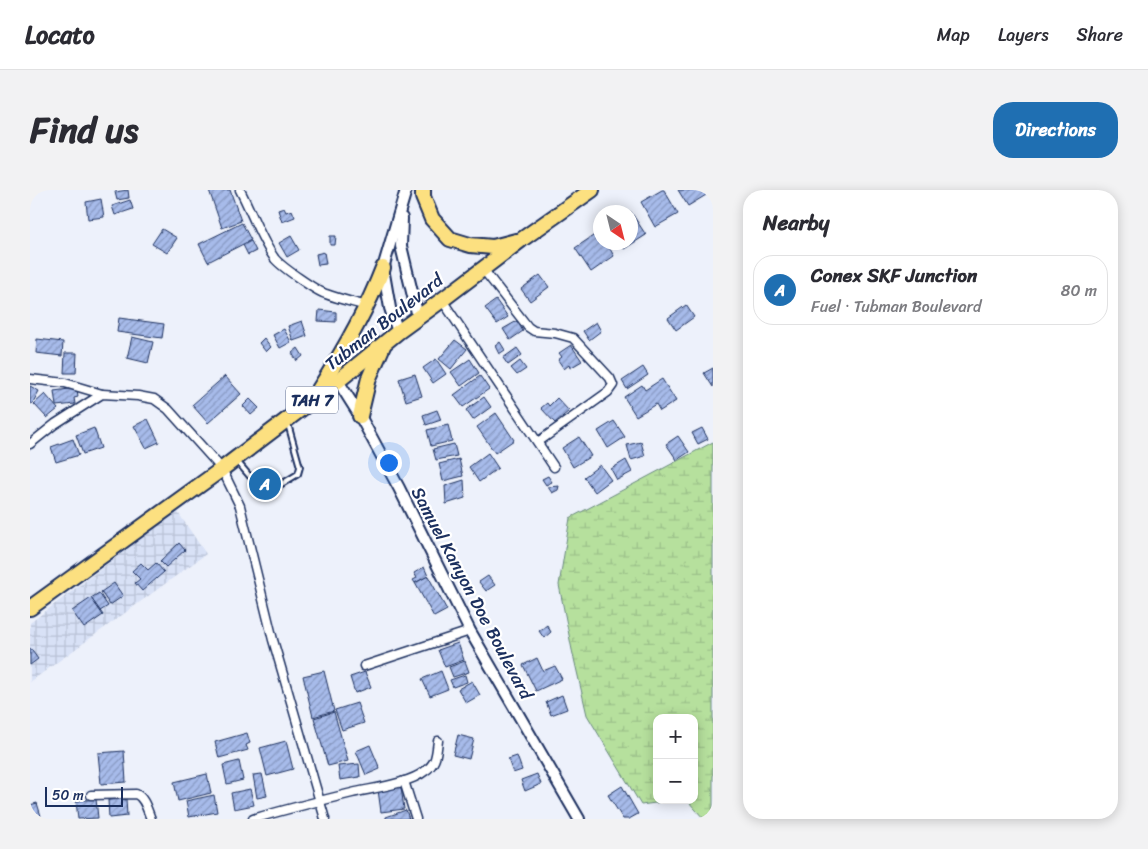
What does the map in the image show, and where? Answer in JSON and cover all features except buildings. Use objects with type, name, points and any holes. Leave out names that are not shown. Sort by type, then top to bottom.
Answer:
[{"type":"highway","points":[[423,190],[423,197],[432,219],[450,238],[470,245],[493,247],[521,240]]},
{"type":"highway","name":"Tubman Boulevard","points":[[30,608],[222,469],[338,381],[398,332],[521,240],[592,190]]},
{"type":"highway","points":[[312,400],[346,347],[367,306],[383,268]]},
{"type":"highway","points":[[360,416],[369,378],[385,342]]},
{"type":"street","points":[[240,190],[276,260],[288,271],[324,294],[367,306]]},
{"type":"street","points":[[398,332],[390,308],[383,268],[406,190]]},
{"type":"street","points":[[402,204],[401,246],[418,318]]},
{"type":"street","points":[[483,269],[528,327],[534,331],[555,333],[573,338],[610,378],[613,385],[608,392],[538,442]]},
{"type":"street","points":[[442,300],[554,467]]},
{"type":"street","points":[[30,379],[65,383],[102,394],[154,399],[168,409],[222,469],[240,506],[274,640],[325,819]]},
{"type":"street","name":"Samuel Kanyon Doe Boulevard","points":[[338,381],[360,416],[399,488],[470,631],[579,819]]},
{"type":"street","points":[[30,444],[56,424],[102,394]]},
{"type":"street","points":[[364,666],[470,631]]},
{"type":"street","points":[[253,819],[418,776],[435,761],[438,741]]},
{"type":"street","points":[[404,781],[416,819]]},
{"type":"street","points":[[90,795],[136,794],[143,799],[151,819]]},
{"type":"lane","points":[[235,459],[263,492],[270,491],[298,474],[300,467],[287,420]]},
{"type":"shaded area","points":[[177,511],[206,554],[30,682],[30,623]]},
{"type":"green space","points":[[713,442],[713,819],[704,819],[691,804],[698,804],[698,714],[653,714],[653,803],[641,805],[587,715],[559,585],[570,518]]},
{"type":"place","name":"Conex SKF Junction","points":[[265,484]]}]
